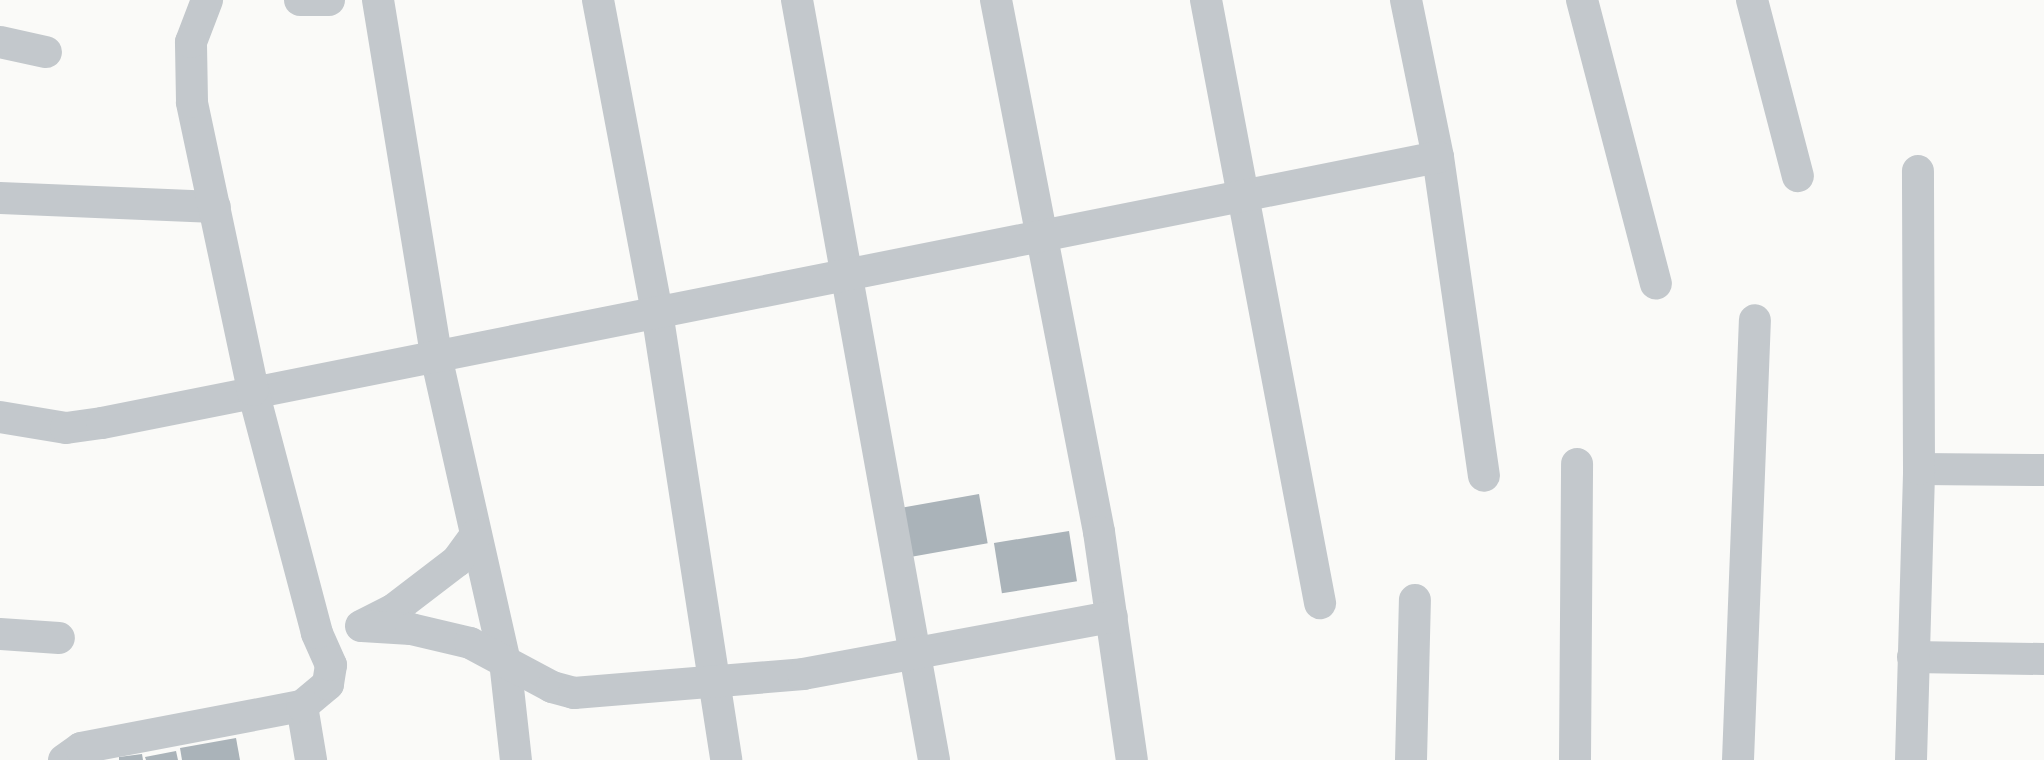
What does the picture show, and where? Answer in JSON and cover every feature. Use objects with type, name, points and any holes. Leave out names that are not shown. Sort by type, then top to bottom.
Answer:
[{"type":"street","points":[[64,760],[81,748],[302,706],[328,684],[331,665],[317,633],[253,390],[192,102],[191,42],[207,0]]},
{"type":"street","points":[[300,0],[329,0]]},
{"type":"street","points":[[378,0],[436,356],[505,661],[516,760]]},
{"type":"street","points":[[598,0],[657,312],[716,678],[726,760]]},
{"type":"street","points":[[797,0],[917,652],[934,760]]},
{"type":"street","points":[[996,0],[1039,236],[1099,532],[1132,760]]},
{"type":"street","points":[[1206,0],[1320,603]]},
{"type":"street","points":[[1406,0],[1438,157],[1484,476]]},
{"type":"street","points":[[1582,0],[1656,284]]},
{"type":"street","points":[[1752,0],[1798,176]]},
{"type":"street","points":[[0,42],[46,52]]},
{"type":"street","points":[[0,417],[66,428],[1243,193],[1438,157]]},
{"type":"street","points":[[1911,760],[1919,469],[1918,171]]},
{"type":"street","points":[[0,198],[215,207]]},
{"type":"street","points":[[1738,760],[1755,320]]},
{"type":"street","points":[[1575,760],[1577,464]]},
{"type":"street","points":[[1919,469],[2044,470]]},
{"type":"street","points":[[362,626],[393,610],[457,561],[476,535]]},
{"type":"street","points":[[1411,760],[1415,600]]},
{"type":"street","points":[[317,633],[362,626],[411,629],[470,643],[574,693],[716,678],[803,674],[1112,617]]},
{"type":"street","points":[[0,634],[59,638]]},
{"type":"street","points":[[1913,657],[2044,659]]},
{"type":"street","points":[[302,706],[311,760]]},
{"type":"building","points":[[979,494],[988,543],[909,557],[900,508]]},
{"type":"building","points":[[1069,531],[1077,581],[1002,593],[994,543]]},
{"type":"building","points":[[236,738],[240,760],[182,760],[180,748]]},
{"type":"building","points":[[176,751],[178,760],[146,760],[145,757]]},
{"type":"building","points":[[142,754],[143,760],[119,760],[119,757]]}]
